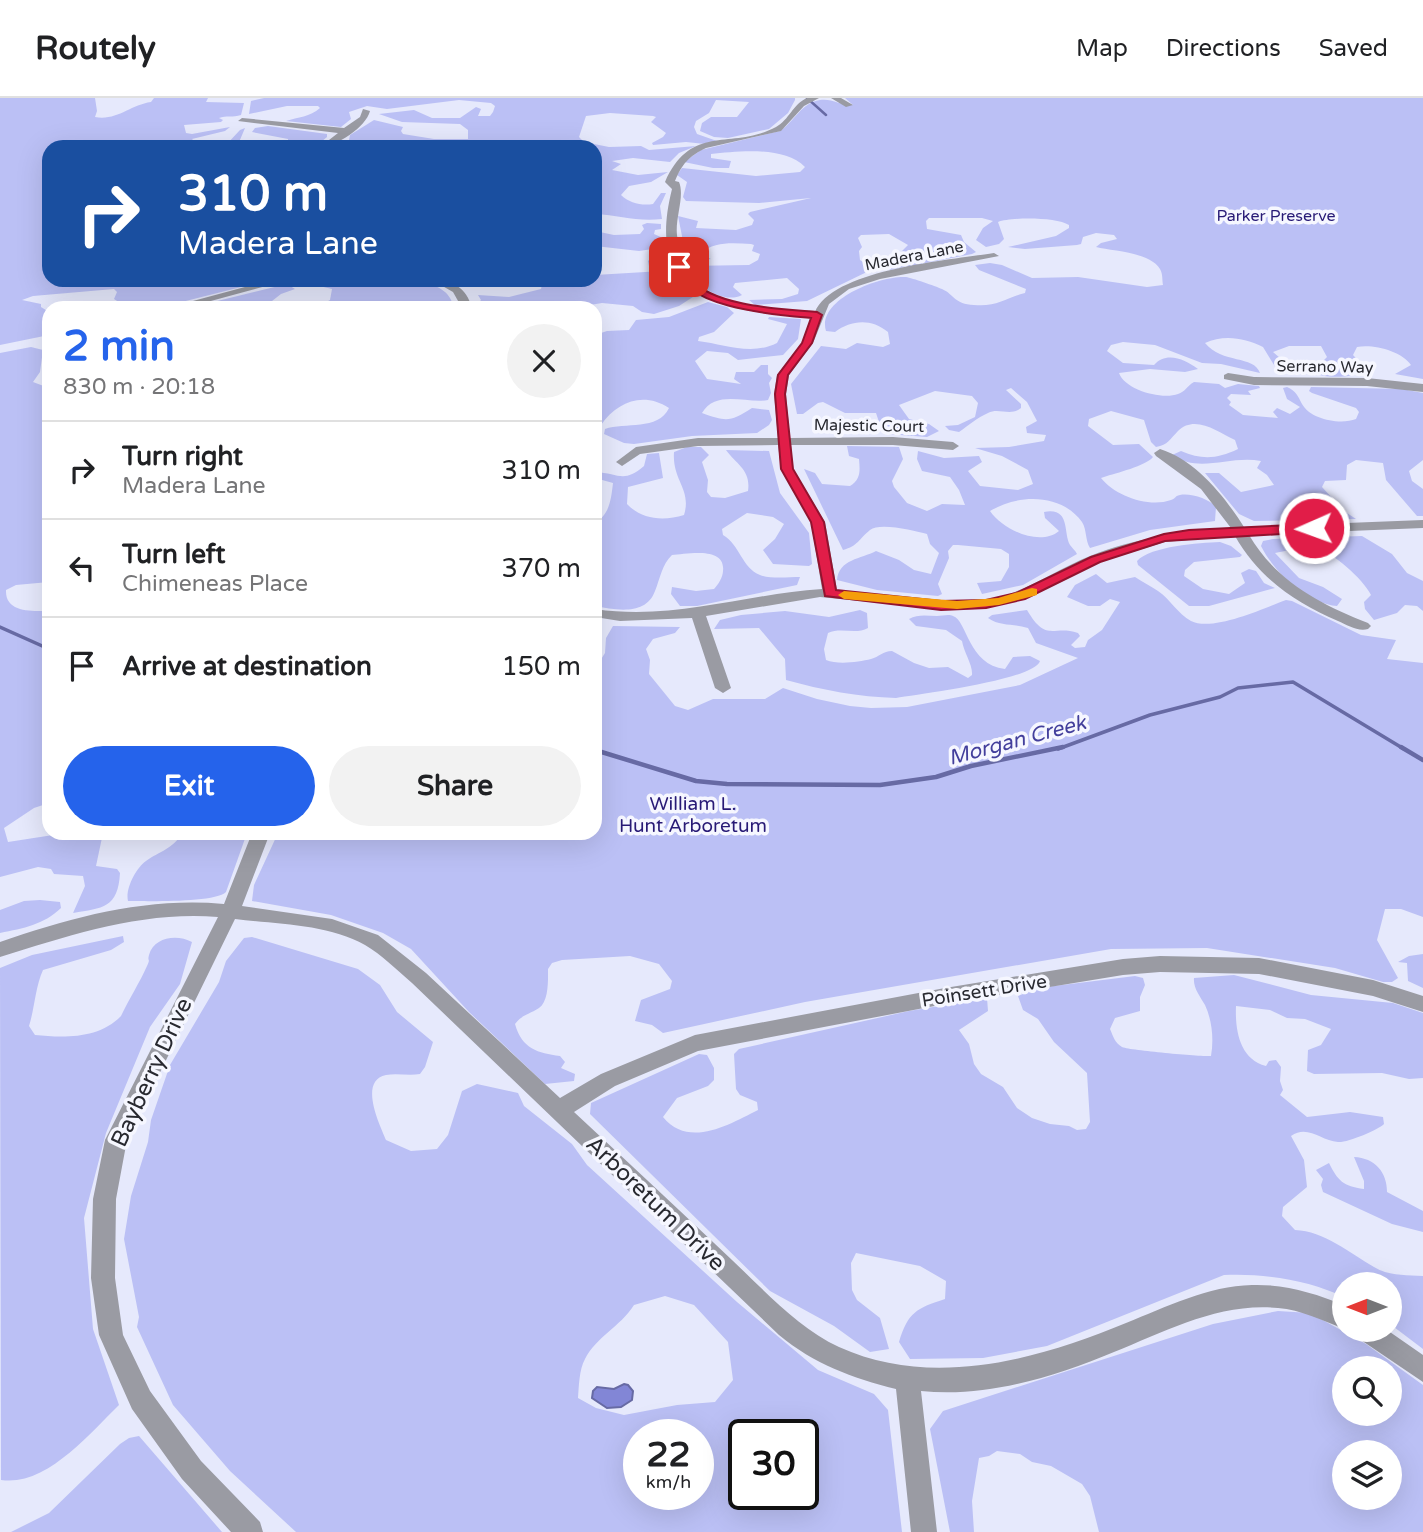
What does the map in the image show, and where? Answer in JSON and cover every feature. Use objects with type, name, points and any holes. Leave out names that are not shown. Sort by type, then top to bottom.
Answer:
[{"type":"street","points":[[814,98],[798,105],[786,123],[776,130],[698,149],[683,157],[670,182],[676,184],[677,189],[670,222],[672,242],[681,272],[688,282],[701,291],[742,306],[817,315]]},
{"type":"street","points":[[835,98],[849,105]]},
{"type":"street","points":[[334,140],[364,118],[366,111]]},
{"type":"street","points":[[242,121],[347,131]]},
{"type":"street","name":"Madera Lane","points":[[830,593],[818,522],[791,478],[785,441],[781,380],[807,343],[817,315],[830,296],[855,283],[994,256]]},
{"type":"street","points":[[200,301],[255,287]]},
{"type":"street","points":[[450,287],[461,293],[464,301]]},
{"type":"street","name":"Serrano Way","points":[[1227,377],[1254,381],[1367,382],[1423,388]]},
{"type":"street","name":"Majestic Court","points":[[622,462],[636,451],[674,443],[893,441],[953,446]]},
{"type":"street","points":[[1160,453],[1203,481],[1240,531],[1258,561],[1291,591],[1321,608],[1363,626]]},
{"type":"street","points":[[602,615],[631,617],[698,613],[785,597],[830,593],[941,606],[986,604],[1020,597],[1095,559],[1141,543],[1189,534],[1423,524]]},
{"type":"street","points":[[698,613],[723,688]]},
{"type":"street","name":"Bayberry Drive","points":[[250,1532],[187,1465],[150,1415],[115,1348],[102,1286],[103,1209],[115,1143],[228,911],[258,840]]},
{"type":"street","name":"Arboretum Drive","points":[[0,950],[86,922],[124,915],[190,909],[228,911],[310,922],[367,937],[391,953],[419,978],[765,1307],[827,1354],[883,1376],[907,1379],[966,1378],[1038,1366],[1098,1347],[1212,1303],[1253,1294],[1298,1298],[1332,1312]]},
{"type":"street","name":"Poinsett Drive","points":[[559,1110],[608,1080],[695,1043],[945,996],[1123,967],[1160,964],[1259,966],[1373,988],[1423,1004]]},
{"type":"street","points":[[1384,1342],[1423,1370]]},
{"type":"street","points":[[907,1379],[924,1532]]},
{"type":"green space","points":[[0,98],[95,98],[95,117],[103,118],[151,102],[154,98],[208,98],[206,102],[244,103],[241,115],[219,118],[223,120],[221,122],[184,125],[186,133],[192,134],[230,127],[193,140],[42,140],[42,287],[241,287],[186,301],[117,301],[114,299],[117,292],[114,289],[33,296],[22,300],[41,304],[42,336],[0,345]]},
{"type":"green space","points":[[264,98],[795,98],[788,113],[769,129],[728,138],[714,137],[700,131],[702,123],[711,117],[737,117],[749,102],[716,100],[709,113],[696,121],[694,127],[697,134],[717,141],[705,144],[686,142],[653,145],[652,143],[666,133],[651,122],[656,117],[653,116],[610,113],[586,116],[579,137],[582,140],[349,140],[350,135],[374,120],[403,127],[403,134],[434,139],[468,139],[468,130],[460,124],[402,122],[379,114],[414,110],[432,118],[460,118],[476,107],[481,109],[478,116],[490,116],[495,106],[491,103],[459,100],[387,109],[367,106],[349,112],[351,119],[341,127],[286,121],[312,113],[320,108],[318,106],[287,106],[249,114],[251,101]]},
{"type":"green space","name":"Parker Preserve","points":[[845,98],[1423,98],[1423,379],[1395,374],[1411,365],[1394,352],[1371,347],[1357,347],[1353,355],[1368,371],[1340,377],[1312,372],[1327,357],[1321,346],[1289,346],[1273,352],[1287,364],[1292,373],[1279,373],[1263,347],[1234,338],[1205,343],[1220,354],[1257,367],[1260,373],[1221,364],[1202,363],[1155,345],[1123,342],[1111,345],[1107,351],[1123,363],[1154,365],[1170,357],[1187,362],[1198,369],[1185,372],[1150,369],[1119,373],[1128,384],[1145,392],[1171,396],[1182,392],[1194,382],[1219,384],[1225,388],[1238,384],[1259,386],[1260,388],[1248,391],[1251,395],[1231,394],[1227,398],[1231,402],[1229,405],[1243,415],[1278,418],[1273,412],[1277,408],[1290,414],[1300,407],[1287,399],[1283,388],[1287,387],[1295,392],[1312,414],[1335,421],[1356,419],[1359,412],[1356,408],[1312,393],[1309,391],[1311,387],[1402,389],[1423,393],[1423,460],[1409,471],[1412,481],[1423,489],[1423,516],[1417,516],[1386,480],[1383,463],[1356,460],[1347,465],[1346,480],[1325,481],[1322,487],[1344,511],[1356,519],[1254,521],[1239,514],[1205,473],[1219,473],[1241,492],[1274,485],[1267,475],[1257,468],[1261,461],[1238,460],[1204,464],[1182,460],[1172,455],[1181,451],[1203,457],[1223,455],[1238,449],[1235,440],[1206,426],[1192,424],[1156,447],[1151,442],[1144,420],[1111,411],[1089,419],[1088,426],[1113,445],[1139,444],[1153,457],[1138,466],[1101,478],[1124,495],[1143,501],[1162,502],[1178,495],[1200,497],[1216,507],[1215,521],[1150,530],[1090,548],[1084,525],[1063,506],[1039,499],[1013,501],[990,511],[1013,530],[1032,537],[1051,536],[1059,531],[1045,518],[1044,512],[1058,513],[1064,522],[1070,545],[1077,554],[1023,585],[982,594],[977,583],[1001,581],[1009,567],[1009,554],[1001,549],[953,545],[948,551],[949,558],[938,584],[942,594],[938,596],[877,590],[837,580],[846,564],[876,551],[899,560],[914,570],[931,574],[939,553],[930,544],[927,534],[889,527],[870,530],[855,544],[843,550],[804,469],[815,473],[822,484],[850,486],[858,478],[859,459],[849,456],[847,446],[899,447],[903,459],[892,481],[894,487],[907,503],[927,511],[942,504],[965,505],[950,477],[922,471],[917,459],[918,451],[944,458],[979,456],[982,462],[968,471],[980,486],[1018,490],[1033,484],[1028,470],[1002,456],[975,448],[1009,447],[1044,441],[1046,435],[1027,433],[1026,427],[1037,421],[1027,402],[1011,388],[1006,390],[1021,404],[1021,408],[1013,412],[992,411],[959,432],[949,430],[945,426],[958,425],[975,417],[978,403],[972,396],[935,391],[899,405],[909,419],[929,424],[939,431],[927,437],[887,434],[882,431],[876,413],[845,413],[823,402],[803,414],[797,414],[791,384],[821,346],[846,349],[857,343],[883,347],[890,344],[888,332],[875,324],[854,323],[835,332],[826,331],[826,319],[841,299],[853,291],[895,277],[924,282],[967,304],[989,305],[1025,293],[1026,289],[979,270],[975,265],[990,263],[1002,265],[1032,278],[1078,277],[1147,287],[1163,285],[1160,269],[1148,259],[1096,247],[1117,239],[1114,235],[1096,233],[1083,237],[1081,244],[1077,245],[1025,249],[1008,247],[1056,236],[1069,228],[1069,225],[1054,220],[1013,219],[998,222],[1004,239],[999,244],[986,247],[976,240],[983,228],[993,221],[982,218],[929,218],[926,221],[927,229],[961,235],[964,242],[976,252],[890,270],[870,260],[901,252],[908,245],[889,234],[861,235],[858,238],[862,247],[859,251],[860,260],[873,269],[807,301],[755,305],[749,300],[782,299],[798,294],[799,289],[787,278],[735,283],[733,287],[742,295],[734,297],[718,295],[702,286],[687,266],[749,265],[758,260],[760,254],[752,251],[754,245],[751,244],[724,244],[712,246],[700,253],[711,259],[687,261],[678,216],[698,221],[696,228],[736,230],[752,225],[754,220],[748,214],[750,212],[811,198],[759,203],[686,201],[683,197],[687,182],[677,175],[682,168],[756,176],[800,172],[805,167],[785,156],[761,152],[711,154],[711,158],[731,161],[729,168],[713,168],[684,162],[701,150],[780,131],[813,102],[824,100],[853,105]]},
{"type":"green space","points":[[268,126],[327,134],[327,137],[323,140],[288,140],[252,132],[255,128]]},
{"type":"green space","points":[[245,128],[240,140],[231,140],[240,130]]},
{"type":"green space","points":[[602,146],[641,146],[649,150],[696,146],[679,153],[670,162],[633,158],[612,161],[621,164],[612,170],[638,175],[668,172],[651,182],[629,186],[621,195],[632,202],[649,205],[653,204],[661,193],[666,193],[660,206],[662,219],[602,215]]},
{"type":"green space","points":[[661,224],[661,229],[655,230],[654,234],[663,238],[665,250],[660,257],[670,268],[649,266],[648,261],[661,249],[659,248],[639,251],[602,247],[602,232],[640,234],[644,229],[642,225]]},
{"type":"green space","points":[[662,271],[672,273],[679,284],[696,295],[679,306],[654,314],[642,312],[633,306],[602,301],[480,301],[478,295],[509,297],[541,287],[602,287],[602,275]]},
{"type":"green space","points":[[275,287],[295,289],[272,301],[218,301]]},
{"type":"green space","points":[[324,287],[437,287],[451,301],[328,301],[332,289]]},
{"type":"green space","points":[[708,302],[727,307],[734,313],[714,332],[699,337],[698,341],[747,349],[777,343],[787,324],[768,319],[769,317],[801,319],[798,339],[783,355],[738,360],[728,353],[707,351],[695,361],[707,379],[741,384],[734,379],[736,372],[754,372],[761,365],[768,365],[768,374],[772,378],[768,400],[723,399],[715,401],[702,413],[728,419],[752,408],[769,410],[772,420],[769,425],[757,433],[692,436],[634,444],[624,443],[604,434],[605,429],[657,420],[669,408],[650,400],[631,402],[615,410],[602,424],[602,333],[629,330],[636,320],[669,317]]},
{"type":"green space","points":[[31,347],[42,350],[40,372],[33,382],[42,385],[42,583],[16,585],[6,590],[7,598],[15,607],[42,611],[42,805],[4,828],[8,842],[42,837],[42,840],[102,840],[96,866],[117,869],[120,873],[116,893],[112,900],[101,907],[73,913],[85,886],[83,876],[54,874],[51,869],[38,867],[0,877],[0,353]]},
{"type":"green space","points":[[687,447],[701,447],[709,455],[702,462],[708,480],[707,492],[711,497],[725,498],[748,491],[745,473],[726,450],[769,451],[780,493],[809,533],[812,564],[773,564],[763,550],[775,539],[784,524],[773,517],[747,513],[722,529],[723,535],[754,572],[769,577],[800,577],[797,585],[697,606],[680,606],[671,594],[672,587],[696,591],[714,589],[722,576],[722,563],[718,558],[704,553],[672,555],[651,599],[645,604],[630,609],[602,607],[602,517],[607,511],[613,483],[602,480],[602,473],[631,475],[644,466],[647,454],[659,453],[663,478],[628,487],[627,504],[639,513],[654,518],[684,515],[686,498],[676,470],[674,452]]},
{"type":"green space","points":[[1362,536],[1392,554],[1407,573],[1423,581],[1423,611],[1417,606],[1405,605],[1397,613],[1374,620],[1365,609],[1364,602],[1371,595],[1367,589],[1330,554],[1315,548],[1275,553],[1299,578],[1323,587],[1342,599],[1337,606],[1325,604],[1292,585],[1274,566],[1261,546],[1263,541],[1273,539]]},
{"type":"green space","points":[[1220,542],[1231,546],[1242,555],[1194,562],[1185,570],[1184,576],[1203,589],[1229,594],[1245,583],[1241,573],[1249,569],[1256,571],[1264,583],[1275,588],[1209,606],[1189,606],[1138,565],[1137,561],[1153,552],[1188,544]]},
{"type":"green space","name":"William L. Hunt Arboretum","points":[[1096,574],[1107,583],[1135,577],[1162,594],[1186,618],[1200,624],[1225,621],[1286,600],[1292,601],[1361,635],[1396,640],[1387,659],[1423,663],[1423,917],[1401,909],[1385,909],[1377,940],[1398,978],[1392,982],[1383,982],[1335,968],[1207,948],[1111,949],[805,1002],[663,1033],[652,1025],[635,1021],[641,1000],[670,989],[672,981],[659,964],[630,956],[562,960],[552,963],[548,969],[545,1001],[515,1024],[527,1044],[538,1051],[560,1056],[565,1062],[561,1068],[575,1074],[574,1081],[545,1084],[469,1012],[411,949],[383,933],[331,915],[252,901],[254,885],[275,840],[602,840],[602,658],[606,638],[613,626],[680,627],[675,633],[653,639],[646,649],[650,660],[649,674],[675,706],[688,710],[713,699],[765,699],[783,688],[850,706],[907,707],[1020,685],[1078,658],[1036,643],[1028,628],[998,623],[988,618],[992,615],[1027,610],[1045,630],[1078,633],[1080,636],[1071,645],[1075,648],[1085,647],[1088,640],[1102,630],[1120,602],[1110,599],[1100,606],[1088,606],[1067,597],[1075,585]]},
{"type":"green space","points":[[860,610],[867,613],[868,628],[828,633],[824,649],[826,660],[855,662],[892,651],[914,663],[929,668],[948,667],[968,678],[972,671],[962,641],[946,630],[916,626],[909,619],[947,615],[958,619],[976,652],[993,666],[1005,669],[1013,657],[1030,656],[1040,661],[1033,668],[1018,674],[975,685],[896,698],[868,696],[786,680],[785,659],[759,628],[714,629],[720,620],[741,615],[785,611],[829,617]]},
{"type":"green space","points":[[176,840],[245,840],[226,892],[219,896],[195,900],[128,901],[132,879],[139,869],[146,861]]},
{"type":"green space","points":[[24,901],[60,902],[61,908],[40,922],[0,933],[0,910]]},
{"type":"green space","points":[[123,936],[124,942],[111,950],[43,970],[29,1026],[35,1035],[58,1037],[92,1033],[112,1024],[121,1016],[156,944],[173,938],[192,942],[180,984],[150,1027],[106,1133],[84,1218],[93,1329],[119,1405],[81,1443],[50,1467],[18,1480],[1,1480],[0,968],[32,955]]},
{"type":"green space","points":[[252,937],[358,969],[380,985],[397,1012],[433,1042],[420,1074],[386,1075],[378,1079],[373,1086],[373,1104],[386,1140],[411,1151],[437,1149],[448,1135],[462,1091],[477,1084],[518,1093],[524,1106],[572,1144],[587,1165],[737,1302],[818,1370],[874,1394],[888,1410],[902,1532],[296,1532],[230,1471],[173,1405],[137,1327],[139,1317],[124,1239],[131,1196],[148,1142],[151,1120],[170,1065],[219,982],[226,961],[244,938]],"holes":[[[665,1296],[694,1305],[728,1342],[733,1380],[715,1402],[677,1405],[624,1415],[596,1408],[578,1398],[583,1363],[590,1351],[634,1305]]]},
{"type":"green space","points":[[1423,954],[1423,988],[1408,981],[1407,963],[1398,962],[1409,956]]},
{"type":"green space","points":[[1234,975],[1311,995],[1393,1003],[1423,1013],[1423,1078],[1409,1079],[1382,1073],[1314,1074],[1307,1071],[1308,1050],[1321,1045],[1331,1029],[1305,1019],[1287,1018],[1270,1010],[1236,1006],[1236,1024],[1244,1050],[1250,1057],[1266,1066],[1269,1061],[1276,1060],[1281,1067],[1280,1081],[1283,1090],[1280,1095],[1307,1117],[1350,1112],[1383,1117],[1384,1124],[1381,1127],[1342,1142],[1309,1132],[1291,1136],[1304,1160],[1307,1187],[1283,1207],[1282,1216],[1295,1230],[1326,1238],[1386,1272],[1332,1272],[1332,1292],[1301,1282],[1269,1277],[1224,1275],[1047,1346],[983,1358],[910,1359],[899,1342],[906,1324],[915,1313],[927,1305],[945,1299],[946,1281],[920,1266],[856,1253],[851,1263],[852,1290],[857,1300],[880,1318],[889,1349],[870,1352],[834,1326],[770,1291],[590,1114],[591,1103],[699,1054],[707,1055],[714,1068],[714,1080],[708,1086],[677,1098],[663,1117],[673,1126],[685,1131],[710,1131],[758,1110],[757,1102],[740,1095],[736,1089],[734,1054],[739,1049],[909,1011],[987,998],[988,1011],[959,1030],[969,1044],[974,1064],[981,1074],[1003,1087],[1017,1108],[1032,1118],[1077,1130],[1086,1129],[1090,1122],[1087,1073],[1054,1042],[1038,1019],[1023,1010],[1018,996],[1038,988],[1135,976],[1143,978],[1145,985],[1140,997],[1140,1011],[1115,1018],[1110,1029],[1114,1039],[1122,1047],[1137,1050],[1211,1056],[1211,1023],[1194,978]]},
{"type":"green space","points":[[1354,1157],[1374,1163],[1385,1178],[1387,1192],[1423,1211],[1423,1232],[1392,1224],[1323,1192],[1323,1179],[1316,1170],[1329,1163],[1342,1182],[1364,1189],[1364,1181]]},
{"type":"green space","points":[[1402,1274],[1423,1276],[1423,1349],[1402,1333]]},
{"type":"green space","points":[[1278,1311],[1310,1313],[1332,1325],[1332,1342],[1362,1342],[1383,1356],[1332,1356],[1332,1426],[1402,1426],[1402,1370],[1423,1385],[1423,1532],[1099,1532],[1090,1496],[1082,1484],[1051,1466],[1032,1462],[1020,1454],[997,1451],[979,1458],[972,1501],[974,1532],[950,1532],[930,1429],[943,1411],[1213,1324]]},
{"type":"green space","points":[[139,1436],[222,1532],[11,1532],[49,1513],[120,1444]]},
{"type":"shaded area","points":[[624,1384],[633,1391],[632,1400],[621,1407],[607,1408],[592,1398],[597,1387],[614,1389]]},
{"type":"waterway","points":[[807,98],[826,115]]},
{"type":"waterway","name":"Morgan Creek","points":[[0,627],[42,646]]},
{"type":"waterway","name":"Morgan Creek","points":[[1058,749],[1150,715],[1220,697],[1238,688],[1293,682],[1404,749]]},
{"type":"waterway","name":"Morgan Creek","points":[[602,752],[696,781],[727,784],[880,785],[936,777],[971,766],[1063,747]]},
{"type":"waterway","name":"Morgan Creek","points":[[1401,747],[1423,760]]},
{"type":"slow traffic","points":[[844,595],[941,606],[986,604],[1032,592]]},
{"type":"route","points":[[679,267],[688,282],[724,302],[769,311],[817,315],[807,343],[783,375],[780,394],[787,469],[818,522],[830,593],[941,606],[986,604],[1020,597],[1095,559],[1141,543],[1189,534],[1314,528]]}]
